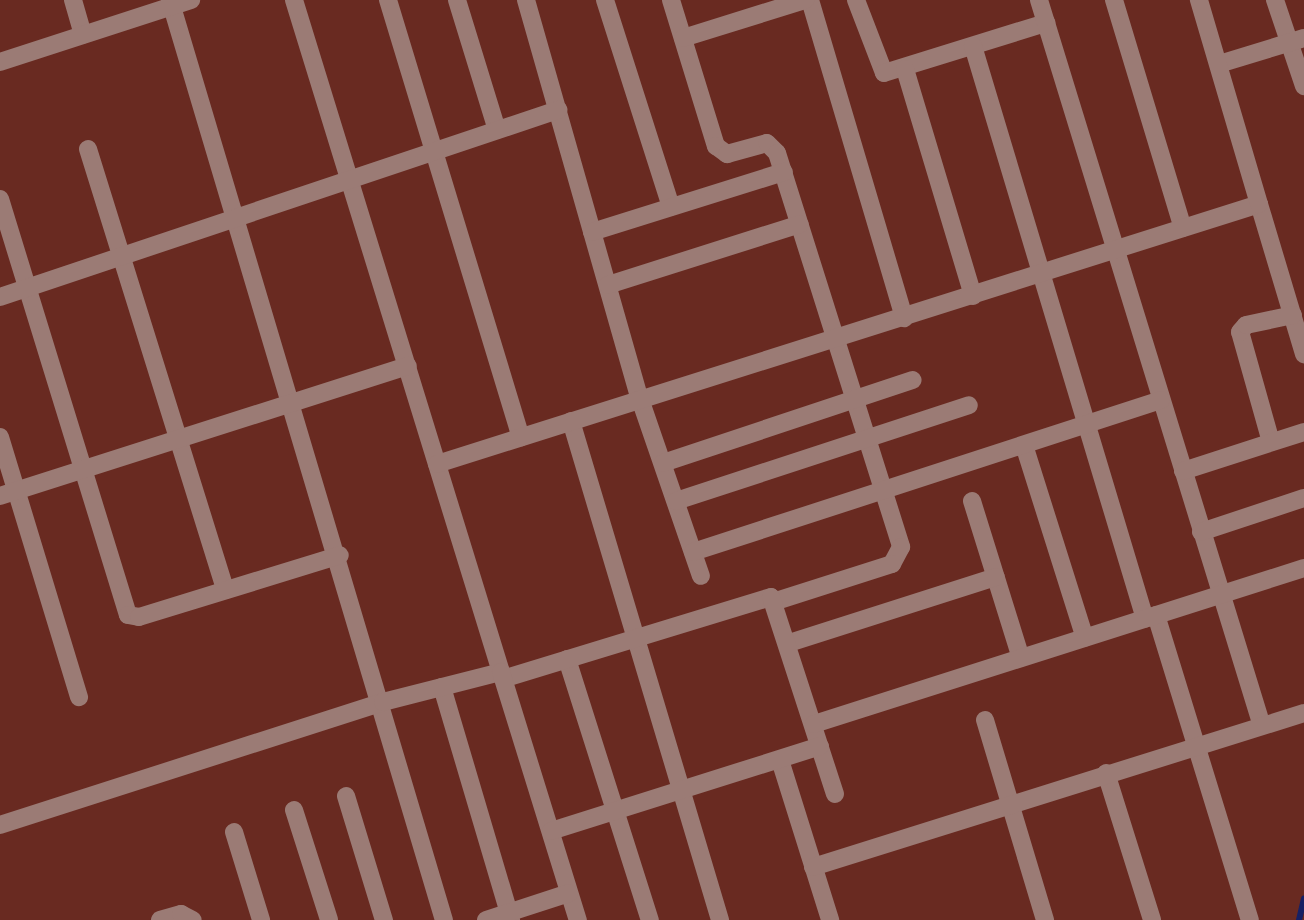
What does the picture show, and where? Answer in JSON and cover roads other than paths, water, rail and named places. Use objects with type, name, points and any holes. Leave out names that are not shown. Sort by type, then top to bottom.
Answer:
[{"type":"street","points":[[73,0],[83,35]]},
{"type":"street","points":[[0,62],[171,3],[191,0]]},
{"type":"street","points":[[294,0],[578,920]]},
{"type":"street","points":[[388,0],[521,437]]},
{"type":"street","points":[[457,0],[497,130]]},
{"type":"street","points":[[526,0],[640,400],[701,576]]},
{"type":"street","points":[[605,0],[671,207]]},
{"type":"street","points":[[0,825],[383,702],[567,659],[765,597],[776,601],[900,557],[785,172],[773,145],[727,153],[716,146],[671,0]]},
{"type":"street","points":[[683,38],[808,0],[904,318]]},
{"type":"street","points":[[856,0],[880,69],[905,69],[1046,23]]},
{"type":"street","points":[[1039,0],[1261,723]]},
{"type":"street","points":[[1114,0],[1183,228]]},
{"type":"street","points":[[1199,0],[1304,354]]},
{"type":"street","points":[[1275,0],[1297,41],[1304,86]]},
{"type":"street","points":[[171,3],[340,555],[444,920]]},
{"type":"street","points":[[1219,64],[1297,41]]},
{"type":"street","points":[[973,46],[1085,425],[1195,744],[1250,920]]},
{"type":"street","points":[[905,69],[973,296]]},
{"type":"street","points":[[0,297],[239,221],[350,179],[558,110]]},
{"type":"street","points":[[88,149],[225,590]]},
{"type":"street","points":[[592,232],[785,172]]},
{"type":"street","points":[[0,199],[128,615],[225,590],[340,555]]},
{"type":"street","points":[[437,464],[1116,253],[1259,204]]},
{"type":"street","points":[[608,285],[800,224]]},
{"type":"street","points":[[1271,442],[1240,332],[1245,325],[1293,315]]},
{"type":"street","points":[[8,493],[408,366]]},
{"type":"street","points":[[663,463],[914,380]]},
{"type":"street","points":[[693,552],[1161,400]]},
{"type":"street","points":[[676,501],[969,405]]},
{"type":"street","points":[[571,421],[720,920]]},
{"type":"street","points":[[1183,471],[1304,432]]},
{"type":"street","points":[[0,437],[8,493],[79,697]]},
{"type":"street","points":[[1024,445],[1085,638]]},
{"type":"street","points":[[1201,532],[1304,498]]},
{"type":"street","points":[[972,501],[1020,658]]},
{"type":"street","points":[[814,724],[1304,568]]},
{"type":"street","points":[[789,643],[996,577]]},
{"type":"street","points":[[776,601],[835,794]]},
{"type":"street","points":[[567,659],[650,920]]},
{"type":"street","points":[[442,687],[510,916]]},
{"type":"street","points":[[813,867],[1261,723],[1304,713]]},
{"type":"street","points":[[985,720],[1045,920]]},
{"type":"street","points":[[551,831],[682,792],[820,746]]},
{"type":"street","points":[[780,760],[830,920]]},
{"type":"street","points":[[1106,773],[1152,920]]},
{"type":"street","points":[[346,796],[384,920]]},
{"type":"street","points":[[294,810],[329,920]]},
{"type":"street","points":[[234,832],[261,920]]},
{"type":"street","points":[[486,920],[510,916],[569,893]]},
{"type":"street","points":[[160,920],[181,914],[192,920]]},
{"type":"waterway","points":[[1299,920],[1304,899]]}]
